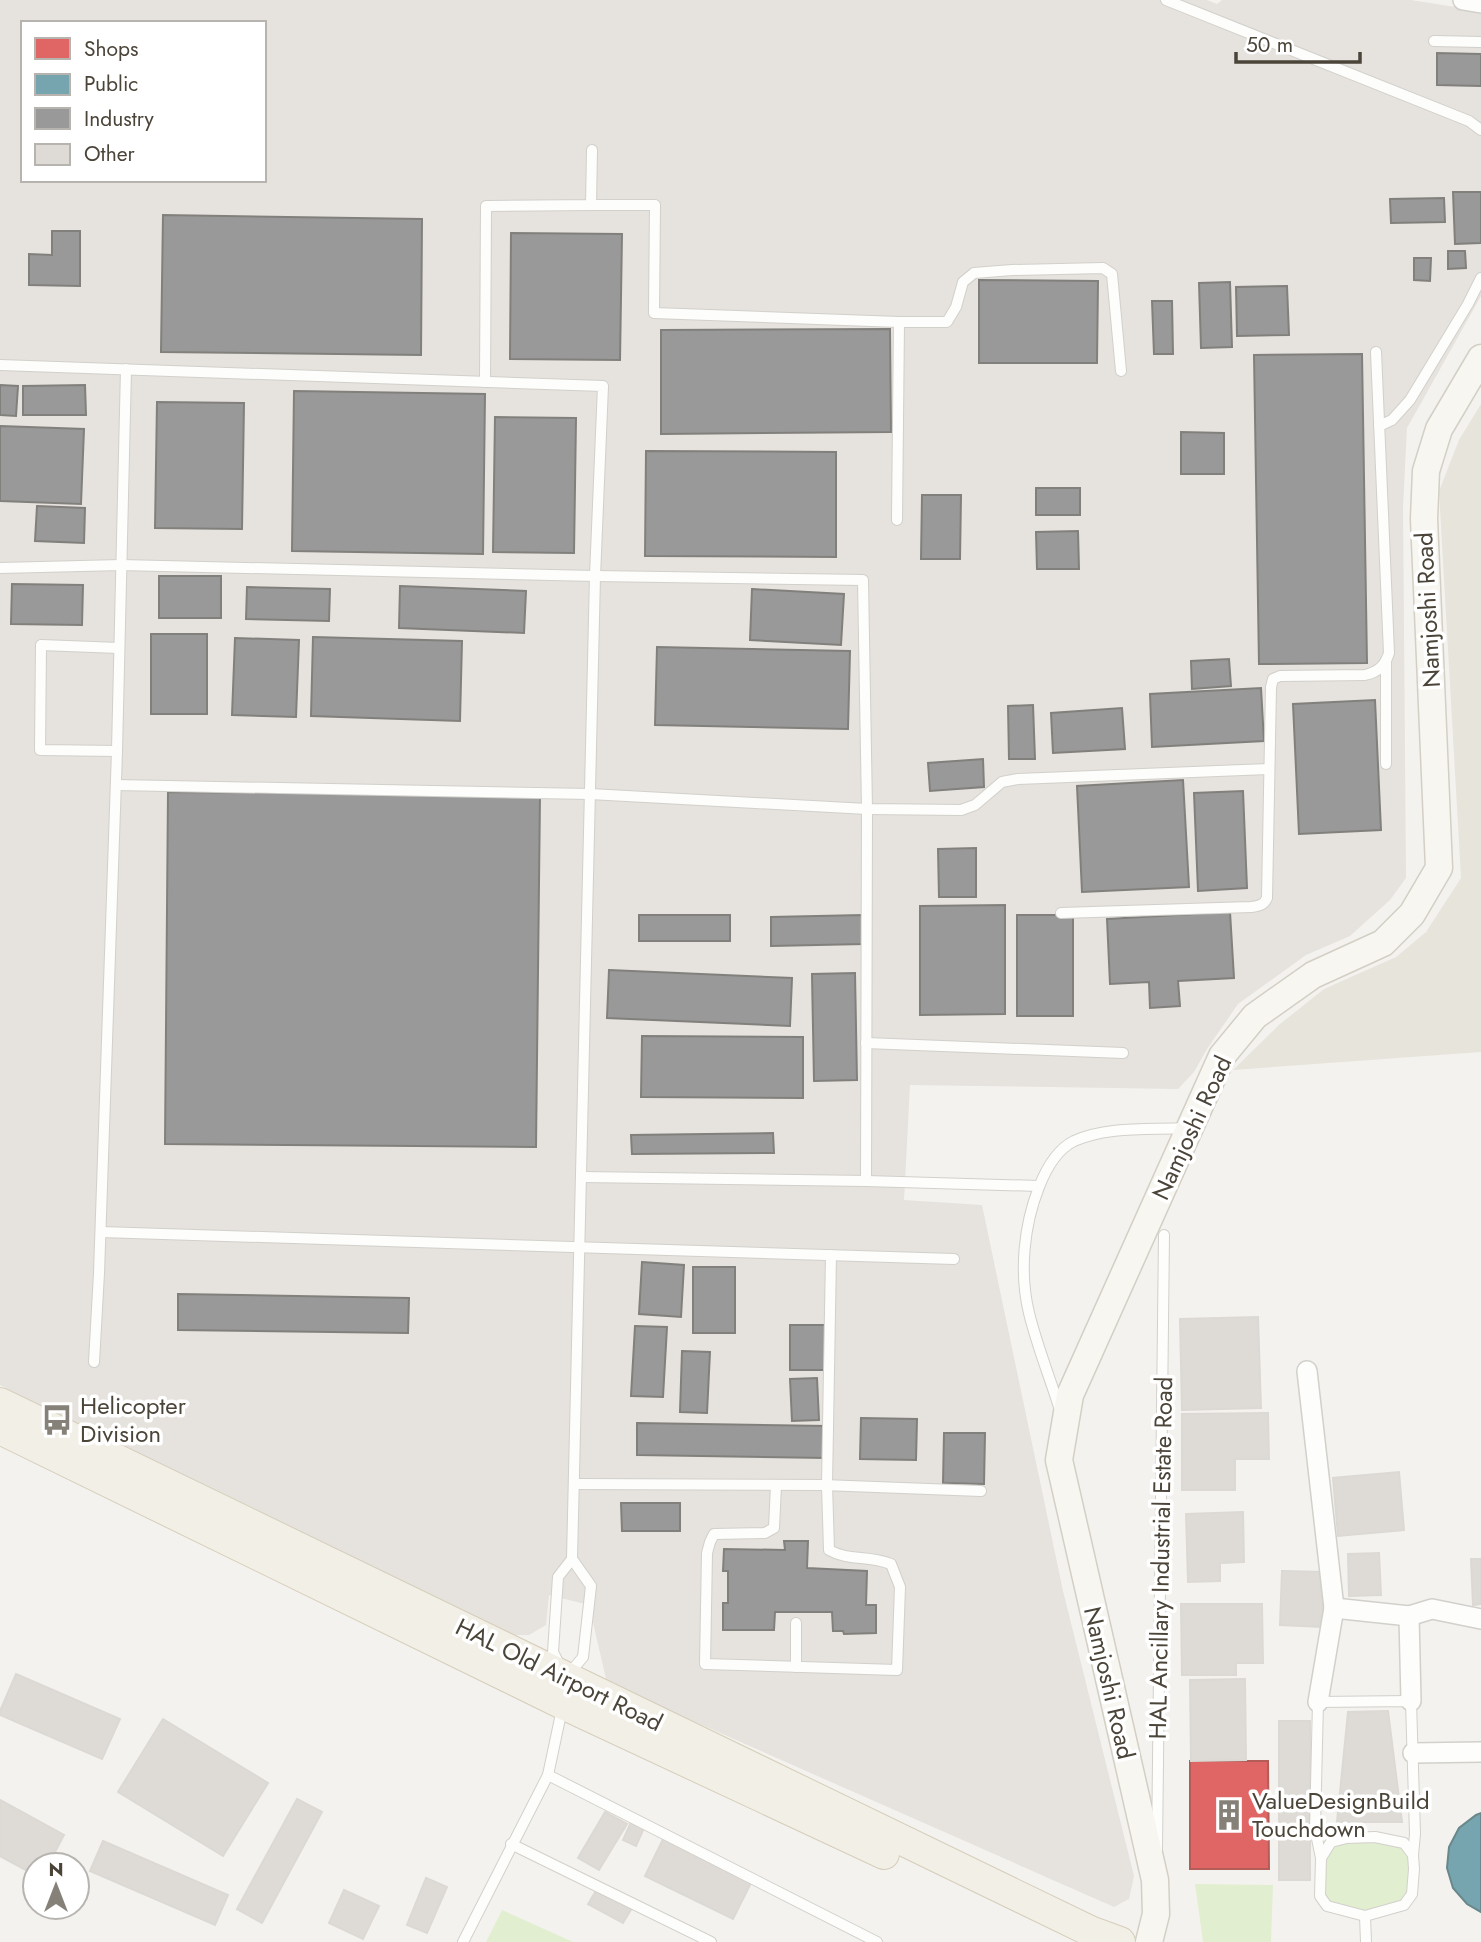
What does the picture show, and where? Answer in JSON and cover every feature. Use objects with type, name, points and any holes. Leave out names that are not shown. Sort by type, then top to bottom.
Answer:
[{"type":"main road","name":"Namjoshi Road","points":[[1149,1942],[1156,1914],[1155,1881],[1059,1460],[1070,1395],[1222,1056],[1255,1016],[1313,975],[1383,943],[1412,914],[1439,867],[1424,519],[1426,471],[1439,429],[1481,358]]},
{"type":"main road","name":"HAL Old Airport Road","points":[[0,1403],[564,1691],[1071,1942]]},
{"type":"main road","name":"HAL Old Airport Road","points":[[0,1429],[564,1691],[1090,1931],[1120,1942]]},
{"type":"street","points":[[1463,0],[1481,3]]},
{"type":"street","points":[[1307,1371],[1334,1608],[1318,1702]]},
{"type":"street","points":[[1334,1608],[1409,1616],[1432,1609],[1481,1619]]},
{"type":"street","points":[[1409,1616],[1411,1701]]},
{"type":"street","points":[[1413,1753],[1481,1752]]},
{"type":"lane","points":[[1166,0],[1469,121],[1481,130]]},
{"type":"lane","points":[[1434,41],[1481,42]]},
{"type":"lane","points":[[591,205],[592,150]]},
{"type":"lane","points":[[485,382],[486,206],[655,205],[654,313],[947,322],[956,307],[963,282],[974,272],[1103,268],[1112,275],[1121,371]]},
{"type":"lane","points":[[1379,426],[1392,420],[1410,400],[1481,278]]},
{"type":"lane","points":[[897,520],[899,322]]},
{"type":"lane","points":[[1376,352],[1388,653],[1386,764]]},
{"type":"lane","points":[[0,365],[603,386],[595,576],[575,1484],[572,1559],[558,1577],[553,1653],[564,1691]]},
{"type":"lane","points":[[94,1362],[116,785],[126,369]]},
{"type":"lane","points":[[0,568],[121,565],[863,580],[867,809],[866,1181]]},
{"type":"lane","points":[[117,751],[40,750],[41,645],[119,648]]},
{"type":"lane","points":[[1061,913],[1251,907],[1262,904],[1267,898],[1268,769],[1273,680],[1280,676],[1374,673],[1386,662]]},
{"type":"lane","points":[[116,785],[590,794],[867,809],[961,810],[975,805],[1002,782],[1018,779],[1268,769]]},
{"type":"lane","points":[[866,1043],[1123,1053]]},
{"type":"lane","points":[[1064,1424],[1029,1311],[1024,1276],[1031,1208],[1045,1172],[1057,1154],[1072,1142],[1102,1132],[1191,1128]]},
{"type":"lane","points":[[582,1177],[1040,1186]]},
{"type":"lane","points":[[101,1232],[954,1259]]},
{"type":"lane","name":"HAL Ancillary Industrial Estate Road","points":[[1155,1881],[1159,1832],[1164,1235]]},
{"type":"lane","points":[[776,1485],[774,1528],[765,1532],[714,1534],[710,1542],[707,1553],[705,1664],[897,1670],[900,1587],[891,1564],[877,1558],[839,1556],[829,1550],[827,1485],[831,1255]]},
{"type":"lane","points":[[575,1484],[827,1485],[981,1491]]},
{"type":"lane","points":[[463,1942],[511,1843],[548,1775],[564,1691],[583,1657],[591,1586],[572,1559]]},
{"type":"lane","points":[[796,1623],[796,1667]]},
{"type":"lane","points":[[1411,1701],[1415,1869],[1412,1894],[1404,1905],[1365,1916],[1327,1906],[1320,1896],[1321,1858],[1315,1829],[1318,1702],[1411,1701]]},
{"type":"lane","points":[[548,1775],[877,1942]]},
{"type":"lane","points":[[1321,1858],[1331,1842],[1347,1838],[1375,1838],[1404,1843],[1413,1855]]},
{"type":"lane","points":[[511,1843],[711,1942]]},
{"type":"lane","points":[[1365,1916],[1366,1942]]},
{"type":"shaded area","points":[[0,0],[1207,0],[1217,4],[1222,0],[1411,0],[1481,11],[1481,296],[1407,428],[1403,507],[1406,878],[1390,900],[1350,936],[1306,955],[1238,1004],[1194,1072],[1178,1089],[910,1085],[904,1200],[982,1205],[1063,1591],[1134,1876],[1129,1899],[1114,1907],[607,1683],[589,1605],[549,1595],[546,1625],[529,1635],[503,1635],[0,1385]]},
{"type":"shaded area","points":[[1481,404],[1481,1052],[1233,1070],[1280,1024],[1324,989],[1396,957],[1426,932],[1461,878],[1439,491],[1459,440]]},
{"type":"green space","points":[[1375,1841],[1401,1847],[1409,1857],[1409,1892],[1402,1902],[1370,1911],[1330,1903],[1323,1894],[1325,1860],[1334,1846],[1348,1842]]},
{"type":"green space","points":[[1195,1884],[1273,1885],[1271,1942],[1203,1942]]},
{"type":"green space","points":[[502,1910],[573,1942],[486,1942]]},
{"type":"building: Shops","name":"ValueDesignBuild Touchdown","points":[[1190,1761],[1268,1761],[1269,1869],[1190,1869]]},
{"type":"building: Public","points":[[1481,1813],[1481,1912],[1467,1904],[1453,1888],[1447,1868],[1449,1847],[1459,1828]]},
{"type":"building: Industry","points":[[1437,53],[1481,54],[1481,86],[1437,85]]},
{"type":"building: Industry","points":[[1453,192],[1481,192],[1481,243],[1455,244]]},
{"type":"building: Industry","points":[[1444,198],[1445,222],[1391,223],[1390,199]]},
{"type":"building: Industry","points":[[163,215],[422,219],[421,355],[161,352]]},
{"type":"building: Industry","points":[[52,231],[80,231],[80,286],[29,285],[29,254],[52,255]]},
{"type":"building: Industry","points":[[511,233],[622,234],[620,360],[510,359]]},
{"type":"building: Industry","points":[[1448,251],[1465,251],[1466,268],[1448,269]]},
{"type":"building: Industry","points":[[1414,258],[1431,258],[1430,281],[1414,280]]},
{"type":"building: Industry","points":[[979,280],[1098,281],[1097,363],[979,363]]},
{"type":"building: Industry","points":[[1230,282],[1232,347],[1201,348],[1199,283]]},
{"type":"building: Industry","points":[[1287,286],[1289,335],[1237,336],[1236,287]]},
{"type":"building: Industry","points":[[1152,301],[1172,301],[1173,354],[1154,354]]},
{"type":"building: Industry","points":[[890,329],[891,432],[661,434],[661,330]]},
{"type":"building: Industry","points":[[1362,354],[1367,663],[1259,664],[1254,355]]},
{"type":"building: Industry","points":[[0,385],[18,386],[16,416],[0,415]]},
{"type":"building: Industry","points":[[85,385],[86,415],[23,415],[23,386]]},
{"type":"building: Industry","points":[[294,391],[485,394],[483,554],[292,551]]},
{"type":"building: Industry","points":[[157,402],[244,403],[242,529],[155,528]]},
{"type":"building: Industry","points":[[495,417],[576,418],[574,553],[493,552]]},
{"type":"building: Industry","points":[[0,426],[84,429],[81,504],[0,501]]},
{"type":"building: Industry","points":[[1181,432],[1224,433],[1224,474],[1181,474]]},
{"type":"building: Industry","points":[[646,451],[836,452],[836,557],[645,556]]},
{"type":"building: Industry","points":[[1036,488],[1080,488],[1080,515],[1036,515]]},
{"type":"building: Industry","points":[[922,495],[961,495],[960,559],[921,559]]},
{"type":"building: Industry","points":[[37,506],[85,508],[84,543],[35,541]]},
{"type":"building: Industry","points":[[1078,531],[1079,569],[1037,569],[1036,532]]},
{"type":"building: Industry","points":[[159,576],[221,576],[221,618],[159,618]]},
{"type":"building: Industry","points":[[12,584],[83,585],[82,625],[11,624]]},
{"type":"building: Industry","points":[[400,586],[526,591],[524,633],[399,628]]},
{"type":"building: Industry","points":[[247,587],[330,589],[329,621],[246,619]]},
{"type":"building: Industry","points":[[752,589],[844,594],[841,645],[750,640]]},
{"type":"building: Industry","points":[[151,634],[207,634],[207,714],[151,714]]},
{"type":"building: Industry","points":[[313,637],[462,641],[460,721],[311,716]]},
{"type":"building: Industry","points":[[235,638],[299,640],[296,717],[232,715]]},
{"type":"building: Industry","points":[[657,647],[850,651],[848,729],[655,725]]},
{"type":"building: Industry","points":[[1229,659],[1231,686],[1192,689],[1191,661]]},
{"type":"building: Industry","points":[[1261,688],[1264,741],[1152,747],[1150,694]]},
{"type":"building: Industry","points":[[1375,700],[1381,830],[1299,834],[1293,704]]},
{"type":"building: Industry","points":[[1033,705],[1035,759],[1009,759],[1008,706]]},
{"type":"building: Industry","points":[[1122,708],[1125,749],[1053,753],[1051,713]]},
{"type":"building: Industry","points":[[983,759],[984,787],[930,791],[928,763]]},
{"type":"building: Industry","points":[[1183,780],[1189,887],[1082,892],[1077,786]]},
{"type":"building: Industry","points":[[1243,791],[1247,888],[1198,891],[1194,793]]},
{"type":"building: Industry","points":[[168,792],[540,795],[536,1147],[165,1144]]},
{"type":"building: Industry","points":[[976,848],[976,897],[939,897],[938,849]]},
{"type":"building: Industry","points":[[1005,905],[1005,1014],[920,1015],[920,906]]},
{"type":"building: Industry","points":[[1230,912],[1234,978],[1178,981],[1180,1006],[1150,1008],[1149,982],[1110,984],[1107,919]]},
{"type":"building: Industry","points":[[639,915],[730,915],[730,941],[639,941]]},
{"type":"building: Industry","points":[[863,915],[864,944],[771,946],[771,917]]},
{"type":"building: Industry","points":[[1017,915],[1073,915],[1073,1016],[1017,1016]]},
{"type":"building: Industry","points":[[609,970],[792,978],[790,1026],[607,1018]]},
{"type":"building: Industry","points":[[855,973],[857,1080],[814,1081],[812,974]]},
{"type":"building: Industry","points":[[642,1036],[803,1037],[803,1098],[641,1097]]},
{"type":"building: Industry","points":[[773,1133],[774,1153],[632,1154],[631,1135]]},
{"type":"building: Industry","points":[[642,1262],[684,1265],[681,1317],[639,1314]]},
{"type":"building: Industry","points":[[693,1267],[735,1267],[735,1333],[693,1333]]},
{"type":"building: Industry","points":[[178,1294],[409,1298],[408,1333],[178,1330]]},
{"type":"building: Industry","points":[[790,1325],[825,1325],[825,1370],[790,1370]]},
{"type":"building: Industry","points":[[635,1326],[667,1327],[663,1397],[631,1396]]},
{"type":"building: Industry","points":[[682,1351],[710,1352],[707,1413],[680,1412]]},
{"type":"building: Industry","points":[[817,1378],[819,1420],[792,1421],[790,1379]]},
{"type":"building: Industry","points":[[861,1418],[917,1419],[916,1460],[860,1459]]},
{"type":"building: Industry","points":[[637,1423],[827,1426],[826,1458],[637,1455]]},
{"type":"building: Industry","points":[[944,1433],[985,1433],[984,1484],[943,1483]]},
{"type":"building: Industry","points":[[621,1503],[680,1503],[680,1531],[622,1531]]},
{"type":"building: Industry","points":[[784,1541],[808,1541],[807,1568],[867,1571],[866,1605],[876,1605],[876,1633],[844,1634],[843,1631],[833,1631],[832,1612],[775,1612],[774,1630],[723,1630],[723,1603],[728,1603],[728,1571],[723,1571],[724,1549],[785,1550]]},
{"type":"building: Other","points":[[1258,1317],[1261,1408],[1182,1410],[1180,1319]]},
{"type":"building: Other","points":[[1268,1413],[1269,1459],[1235,1459],[1235,1490],[1182,1490],[1182,1414]]},
{"type":"building: Other","points":[[1399,1472],[1404,1530],[1338,1536],[1333,1478]]},
{"type":"building: Other","points":[[1243,1512],[1244,1562],[1220,1563],[1220,1581],[1188,1582],[1186,1514]]},
{"type":"building: Other","points":[[1379,1553],[1381,1595],[1349,1596],[1348,1554]]},
{"type":"building: Other","points":[[1471,1559],[1481,1559],[1481,1604],[1473,1605]]},
{"type":"building: Other","points":[[1282,1571],[1324,1572],[1322,1627],[1280,1625]]},
{"type":"building: Other","points":[[1181,1604],[1262,1604],[1263,1663],[1236,1663],[1236,1675],[1182,1675]]},
{"type":"building: Other","points":[[16,1674],[120,1719],[102,1759],[0,1715]]},
{"type":"building: Other","points":[[1245,1679],[1246,1760],[1191,1761],[1190,1680]]},
{"type":"building: Other","points":[[1388,1711],[1402,1822],[1337,1822],[1348,1712]]},
{"type":"building: Other","points":[[163,1719],[268,1783],[223,1856],[118,1792]]},
{"type":"building: Other","points":[[1279,1721],[1310,1721],[1310,1880],[1279,1880]]},
{"type":"building: Other","points":[[297,1799],[322,1812],[262,1923],[237,1909]]},
{"type":"building: Other","points":[[0,1800],[64,1835],[55,1851],[21,1851],[21,1867],[0,1856]]},
{"type":"building: Other","points":[[605,1812],[627,1824],[599,1870],[578,1858]]},
{"type":"building: Other","points":[[631,1822],[644,1828],[636,1846],[623,1840]]},
{"type":"building: Other","points":[[664,1837],[752,1881],[733,1919],[645,1876]]},
{"type":"building: Other","points":[[103,1841],[228,1895],[215,1925],[91,1871]]},
{"type":"building: Other","points":[[426,1878],[447,1887],[427,1933],[407,1925]]},
{"type":"building: Other","points":[[597,1889],[632,1908],[623,1923],[588,1904]]},
{"type":"building: Other","points":[[344,1890],[379,1906],[363,1939],[329,1923]]},
{"type":"place","name":"Helicopter Division","points":[[57,1420]]},
{"type":"place","name":"ValueDesignBuild Touchdown","points":[[1229,1815]]}]
